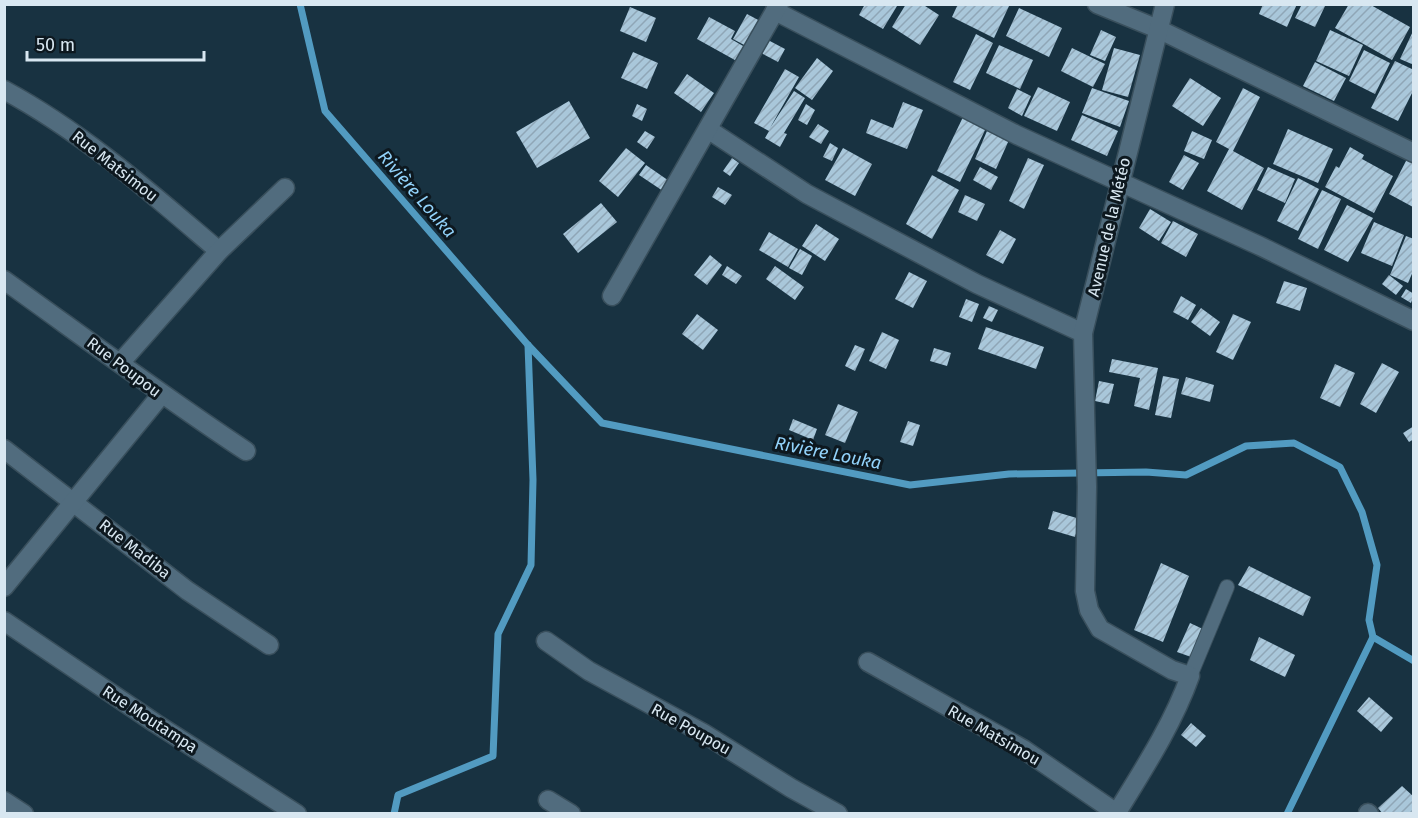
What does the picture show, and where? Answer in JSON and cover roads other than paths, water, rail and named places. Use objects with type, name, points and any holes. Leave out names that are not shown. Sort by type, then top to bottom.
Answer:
[{"type":"street","points":[[1097,4],[1158,29],[1413,153]]},
{"type":"street","name":"Avenue de la Météo","points":[[1165,4],[1083,333],[1086,453],[1085,591],[1089,610],[1100,629],[1172,670],[1190,676]]},
{"type":"street","points":[[612,296],[777,8],[1017,135],[1260,246],[1413,321]]},
{"type":"street","name":"Rue Matsimou","points":[[4,90],[35,106],[118,165],[219,251]]},
{"type":"street","points":[[709,130],[807,194],[977,284],[1083,333]]},
{"type":"street","points":[[121,362],[219,251],[285,188]]},
{"type":"street","name":"Rue Poupou","points":[[4,280],[121,362],[161,395],[246,452]]},
{"type":"street","points":[[4,586],[161,395]]},
{"type":"street","name":"Rue Madiba","points":[[4,449],[188,591],[269,645]]},
{"type":"street","name":"Rue Moutampa","points":[[4,621],[155,723],[297,813]]},
{"type":"street","name":"Rue Poupou","points":[[546,641],[589,671],[703,733],[791,788],[838,813]]},
{"type":"street","name":"Rue Matsimou","points":[[868,662],[1023,749],[1117,813]]},
{"type":"street","points":[[1117,813],[1164,733],[1183,697],[1190,676]]},
{"type":"street","points":[[548,800],[571,813]]},
{"type":"street","points":[[4,801],[24,813]]},
{"type":"lane","points":[[1190,676],[1227,587]]},
{"type":"waterway","name":"Rivière Louka","points":[[300,4],[325,111],[528,345],[602,423],[910,485],[1009,474],[1146,472],[1186,475],[1246,446],[1294,443],[1340,467],[1362,512],[1377,565],[1369,620],[1373,637],[1414,661]]},
{"type":"waterway","points":[[394,814],[398,795],[493,756],[498,634],[531,565],[533,480],[528,345]]},
{"type":"waterway","points":[[1287,814],[1373,637]]}]
